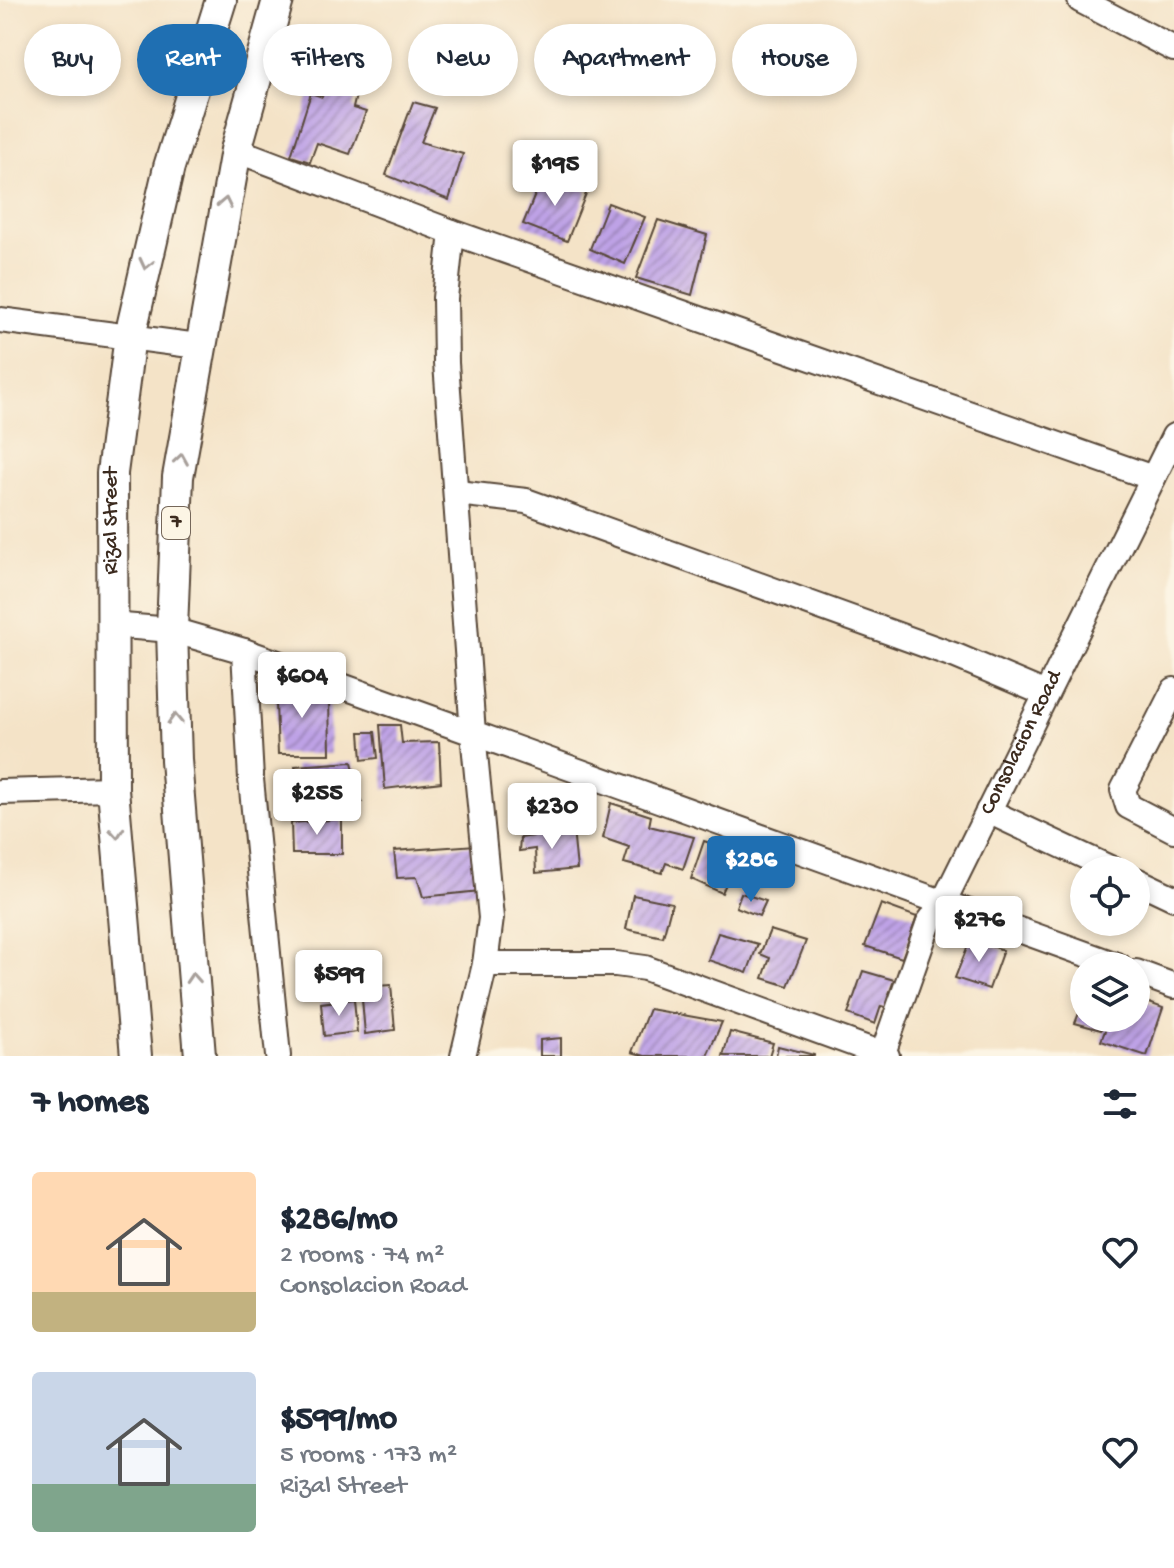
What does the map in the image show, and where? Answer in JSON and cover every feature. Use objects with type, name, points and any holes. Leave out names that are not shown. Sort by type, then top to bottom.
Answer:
[{"type":"main road","name":"Rizal Street","points":[[136,1056],[113,789],[112,473],[130,336],[169,167],[221,0]]},
{"type":"main road","name":"7","points":[[200,1056],[176,760],[172,630],[178,477],[198,346],[236,150],[278,0]]},
{"type":"street","points":[[1080,0],[1174,49]]},
{"type":"street","points":[[236,150],[452,232],[1153,478]]},
{"type":"street","points":[[452,232],[445,298],[446,363],[473,733],[491,918],[485,964],[463,1056]]},
{"type":"street","points":[[0,320],[198,346]]},
{"type":"street","name":"Consolacion Road","points":[[884,1055],[929,922],[943,903],[1174,436]]},
{"type":"street","points":[[457,493],[526,501],[956,656],[1046,694]]},
{"type":"street","points":[[111,625],[172,630],[244,651],[1080,952]]},
{"type":"street","points":[[244,651],[252,794],[278,1056]]},
{"type":"street","points":[[1174,690],[1166,729],[1123,790],[1128,806],[1174,830]]},
{"type":"street","points":[[0,792],[113,789]]},
{"type":"street","points":[[988,811],[1084,856]]},
{"type":"street","points":[[1150,887],[1174,898]]},
{"type":"street","points":[[485,964],[616,964],[645,968],[884,1055]]},
{"type":"street","points":[[1150,977],[1174,986]]},
{"type":"building","points":[[310,96],[356,96],[353,108],[366,112],[350,154],[317,143],[310,162],[291,156]]},
{"type":"building","points":[[413,102],[435,108],[421,142],[463,154],[449,200],[386,175]]},
{"type":"building","points":[[543,175],[587,191],[567,241],[523,224]]},
{"type":"building","points":[[608,203],[645,217],[625,264],[590,249]]},
{"type":"building","points":[[658,220],[707,235],[692,295],[636,278]]},
{"type":"building","points":[[275,678],[329,696],[330,754],[278,754]]},
{"type":"building","points":[[380,725],[400,725],[402,743],[439,742],[441,782],[385,789]]},
{"type":"building","points":[[360,732],[375,732],[378,758],[362,760]]},
{"type":"building","points":[[352,762],[362,802],[303,811],[295,766]]},
{"type":"building","points":[[611,803],[651,816],[649,826],[694,837],[683,869],[666,863],[662,873],[624,863],[629,847],[603,838]]},
{"type":"building","points":[[342,819],[342,854],[292,854],[291,823]]},
{"type":"building","points":[[573,830],[577,869],[536,873],[535,849],[519,851],[520,838]]},
{"type":"building","points":[[704,841],[762,861],[751,888],[728,879],[722,893],[691,879]]},
{"type":"building","points":[[476,845],[480,891],[423,897],[417,877],[397,878],[394,851]]},
{"type":"building","points":[[741,893],[766,901],[759,916],[736,907]]},
{"type":"building","points":[[633,895],[672,903],[663,937],[626,929]]},
{"type":"building","points":[[881,904],[917,917],[902,958],[865,946]]},
{"type":"building","points":[[770,930],[806,941],[788,986],[763,978],[770,958],[760,954]]},
{"type":"building","points":[[718,933],[758,944],[747,973],[708,960]]},
{"type":"building","points":[[971,938],[1003,950],[989,989],[955,978]]},
{"type":"building","points":[[863,971],[894,980],[889,994],[899,995],[892,1009],[881,1006],[875,1024],[848,1014]]},
{"type":"building","points":[[391,985],[395,1030],[365,1034],[361,987]]},
{"type":"building","points":[[354,999],[357,1032],[324,1036],[321,1003]]},
{"type":"building","points":[[1150,1003],[1163,1008],[1147,1056],[1101,1041],[1105,1032],[1150,1032]]},
{"type":"building","points":[[649,1009],[722,1022],[707,1056],[645,1056],[632,1052]]},
{"type":"building","points":[[730,1032],[773,1043],[769,1056],[723,1056]]},
{"type":"building","points":[[561,1038],[561,1056],[540,1056],[540,1040]]},
{"type":"building","points":[[778,1046],[814,1055],[814,1056],[776,1056]]}]
